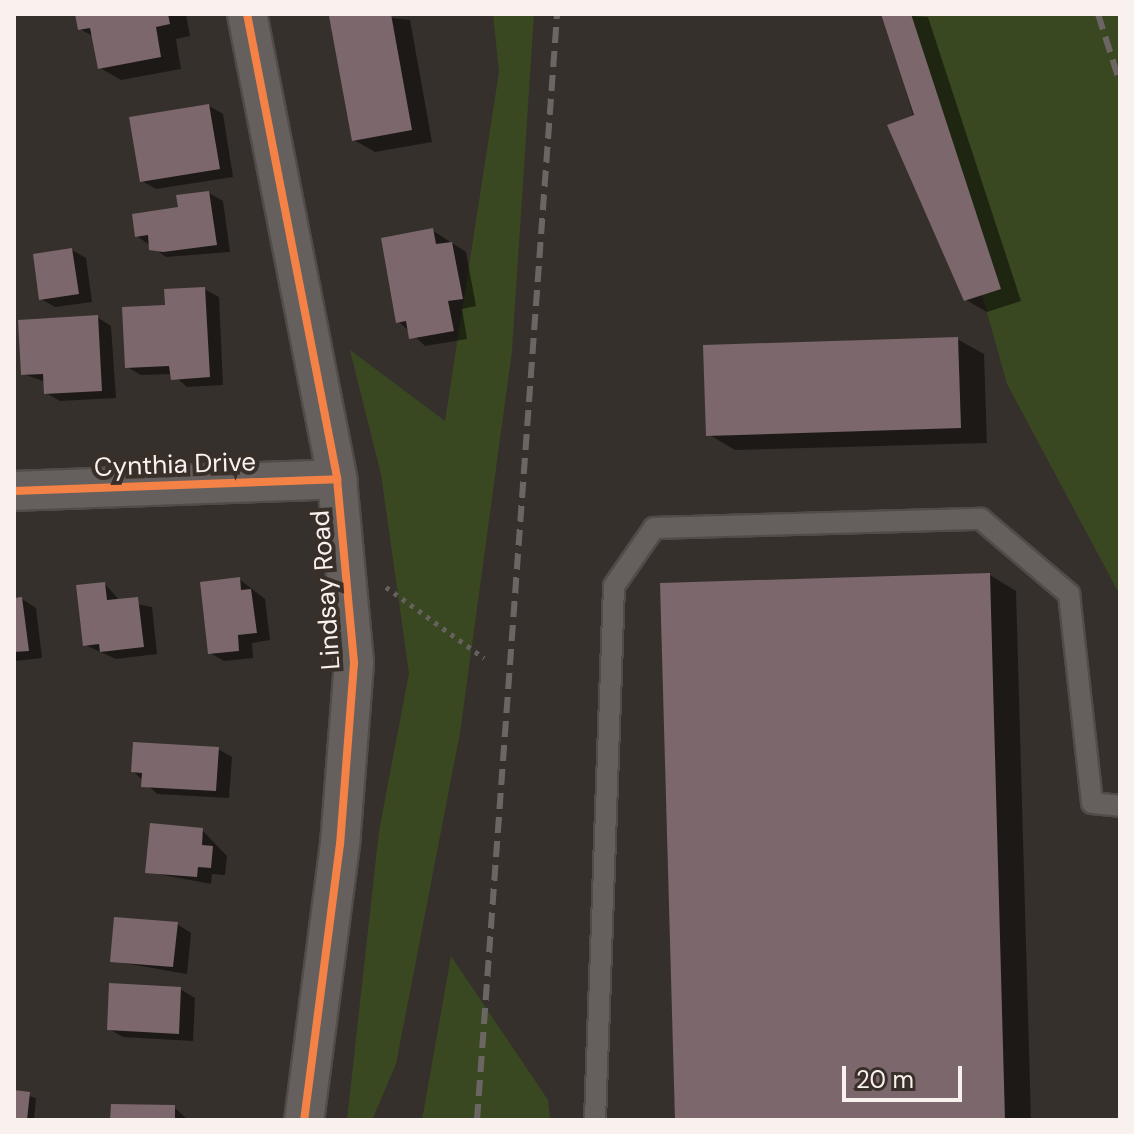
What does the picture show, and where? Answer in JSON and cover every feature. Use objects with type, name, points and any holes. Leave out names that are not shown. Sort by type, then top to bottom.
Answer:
[{"type":"street","name":"Lindsay Road","points":[[247,14],[337,479],[354,663],[340,844],[304,1120]]},
{"type":"street","name":"Cynthia Drive","points":[[14,491],[337,479]]},
{"type":"lane","points":[[595,1120],[614,586],[654,528],[981,519],[1069,594],[1092,803],[1120,806]]},
{"type":"path","points":[[382,584],[484,658]]},
{"type":"green space","points":[[493,14],[534,14],[512,351],[460,733],[396,1064],[372,1120],[347,1120],[379,831],[409,673],[381,474],[350,350],[445,421],[499,72]]},
{"type":"green space","points":[[904,14],[1120,14],[1120,595],[1007,384]]},
{"type":"green space","points":[[451,956],[548,1100],[550,1120],[422,1120]]},
{"type":"building","points":[[75,14],[168,14],[170,24],[156,27],[161,57],[98,69],[90,28],[78,30]]},
{"type":"building","points":[[391,14],[412,130],[352,141],[329,16]]},
{"type":"building","points":[[881,14],[911,14],[1001,289],[964,301],[887,125],[914,115]]},
{"type":"building","points":[[209,104],[220,169],[140,182],[129,117]]},
{"type":"building","points":[[209,191],[217,245],[163,252],[149,250],[148,235],[135,237],[132,214],[178,207],[176,195]]},
{"type":"building","points":[[433,228],[436,244],[452,242],[463,299],[448,301],[454,331],[409,339],[406,321],[396,323],[381,238]]},
{"type":"building","points":[[72,248],[79,294],[39,300],[33,254]]},
{"type":"building","points":[[205,287],[210,377],[171,380],[169,366],[125,368],[122,307],[165,305],[164,289]]},
{"type":"building","points":[[98,315],[102,391],[44,394],[43,374],[21,375],[18,320]]},
{"type":"building","points":[[958,337],[961,428],[706,436],[703,345]]},
{"type":"building","points":[[990,573],[1005,1120],[675,1120],[660,583]]},
{"type":"building","points":[[240,577],[241,590],[251,589],[257,633],[238,635],[239,651],[208,654],[200,582]]},
{"type":"building","points":[[105,582],[107,600],[138,597],[144,647],[100,652],[99,644],[83,646],[76,585]]},
{"type":"building","points":[[22,597],[29,651],[14,652],[14,598]]},
{"type":"building","points":[[133,742],[219,747],[216,791],[141,787],[142,773],[131,772]]},
{"type":"building","points":[[150,823],[203,828],[202,845],[213,846],[211,868],[198,867],[197,877],[145,873]]},
{"type":"building","points":[[114,917],[178,922],[173,967],[110,962]]},
{"type":"building","points":[[109,983],[181,987],[179,1034],[107,1030]]},
{"type":"building","points":[[14,1090],[30,1092],[27,1120],[14,1119]]},
{"type":"building","points":[[111,1104],[175,1105],[175,1120],[110,1120]]},
{"type":"railway","points":[[477,1120],[557,14]]},
{"type":"railway","points":[[1098,14],[1120,83]]},
{"type":"cycle path","points":[[247,14],[337,479],[354,663],[340,844],[304,1120]]},
{"type":"cycle path","points":[[14,491],[337,479]]}]
